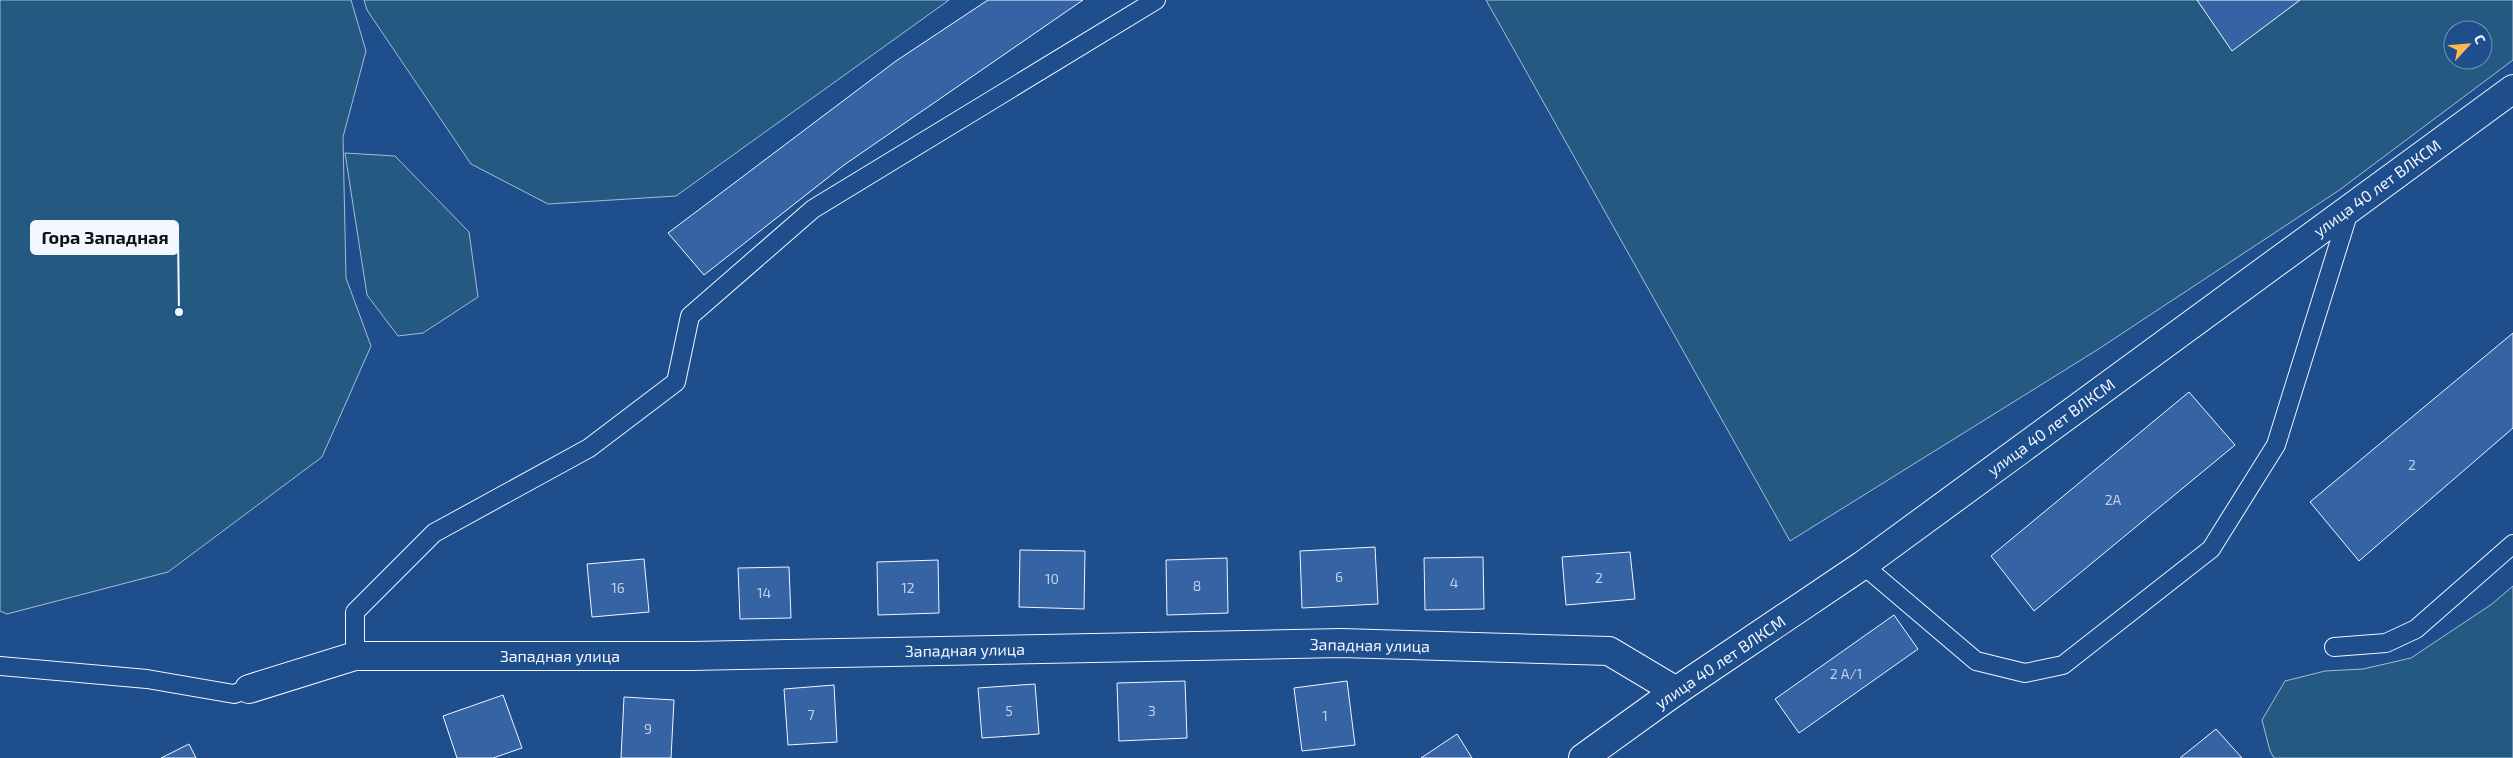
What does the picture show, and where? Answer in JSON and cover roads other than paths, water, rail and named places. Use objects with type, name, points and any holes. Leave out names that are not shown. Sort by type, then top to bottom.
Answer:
[{"type":"street","name":"улица 40 лет ВЛКСМ","points":[[1583,758],[1676,691],[1863,565],[2513,89]]},
{"type":"street","name":"Западная улица","points":[[249,689],[355,656],[692,656],[1371,644],[1609,651],[1676,691]]},
{"type":"lane","points":[[355,656],[355,612],[434,533],[589,448],[676,382],[690,316],[813,209],[1156,0]]},
{"type":"lane","points":[[1863,565],[1976,661],[2025,673],[2063,665],[2211,549],[2276,445],[2351,207]]},
{"type":"lane","points":[[2334,647],[2386,643],[2416,629],[2513,544]]},
{"type":"lane","points":[[0,666],[147,680],[234,694],[249,689]]},
{"type":"place","name":"Гора Западная","points":[[179,312]]}]
